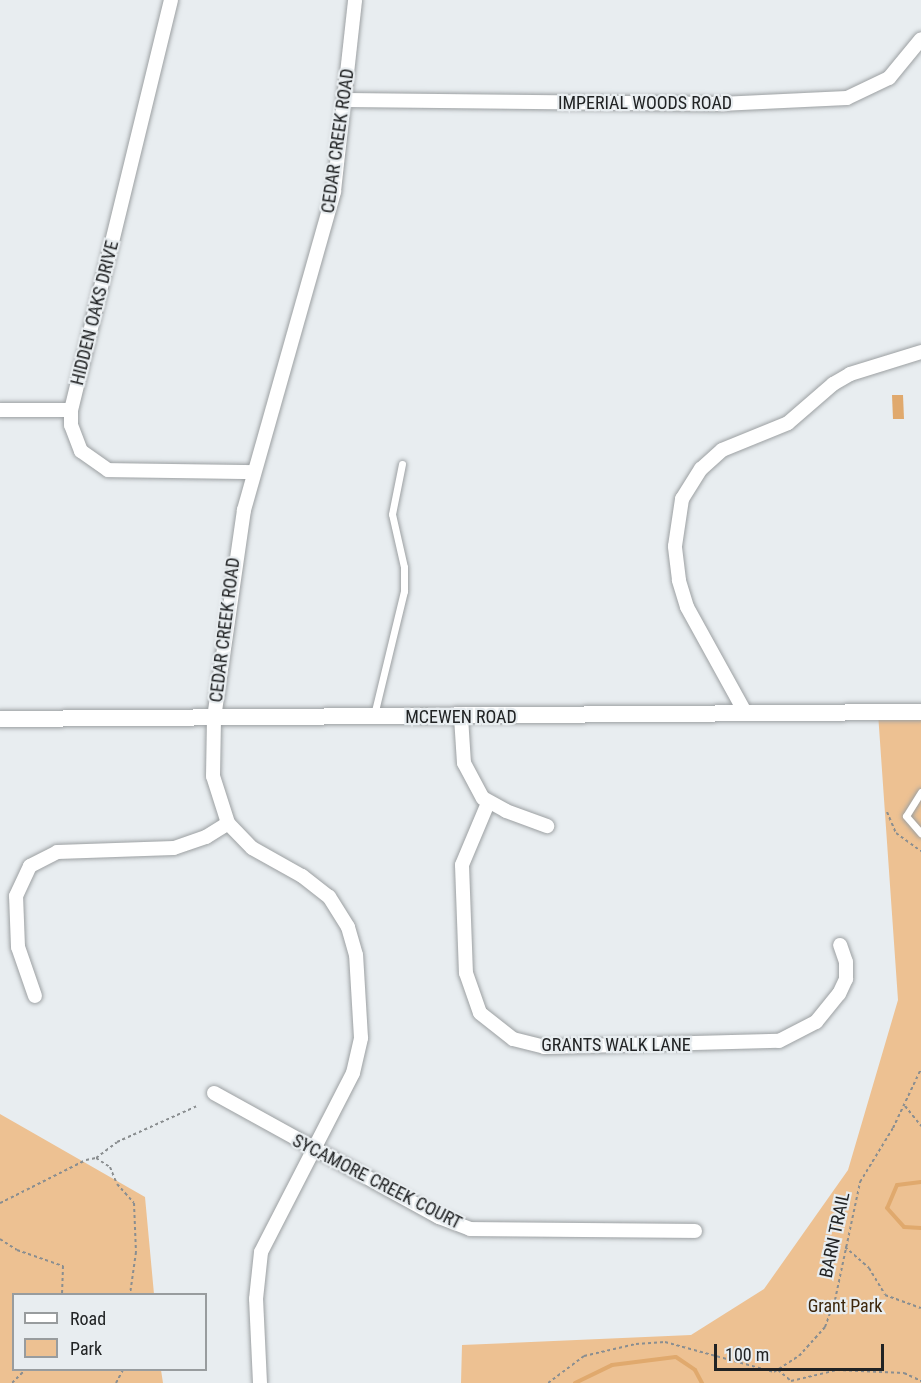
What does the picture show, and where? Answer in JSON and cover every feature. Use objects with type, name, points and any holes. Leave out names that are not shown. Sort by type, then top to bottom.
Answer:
[{"type":"street","name":"HIDDEN OAKS DRIVE","points":[[171,0],[71,410],[74,439],[81,451],[108,470],[254,472]]},
{"type":"street","name":"CEDAR CREEK ROAD","points":[[260,1383],[256,1274],[267,1235],[313,1150],[357,1060],[361,1038],[353,941],[329,897],[302,876],[252,848],[228,823],[213,776],[214,718],[234,559],[254,472],[326,223],[346,100],[355,0]]},
{"type":"street","name":"IMPERIAL WOODS ROAD","points":[[346,100],[811,102],[848,98],[871,90],[898,70],[919,48]]},
{"type":"street","points":[[746,714],[687,607],[679,579],[675,546],[682,499],[701,468],[722,450],[788,423],[833,384],[850,374],[921,352]]},
{"type":"street","points":[[0,410],[71,410]]},
{"type":"street","name":"MCEWEN ROAD","points":[[0,719],[921,712]]},
{"type":"street","points":[[461,717],[464,764],[488,802],[547,826]]},
{"type":"street","name":"GRANTS WALK LANE","points":[[488,802],[462,865],[466,973],[480,1012],[513,1039],[544,1047],[779,1041],[807,1028],[839,994],[846,970],[840,945]]},
{"type":"street","points":[[35,996],[18,947],[16,896],[30,866],[57,852],[174,848],[206,837],[228,823]]},
{"type":"street","name":"SYCAMORE CREEK COURT","points":[[214,1093],[313,1150],[439,1217],[470,1229],[695,1231]]},
{"type":"lane","points":[[373,717],[404,591],[404,567],[393,514],[402,464]]},
{"type":"lane","points":[[921,792],[906,816],[921,832]]},
{"type":"path","points":[[887,812],[896,833],[921,851]]},
{"type":"path","name":"BARN TRAIL","points":[[778,1370],[799,1356],[825,1327],[835,1300],[860,1182],[921,1069]]},
{"type":"path","points":[[904,1104],[907,1113],[921,1126]]},
{"type":"path","points":[[0,1203],[96,1158],[117,1142],[197,1106]]},
{"type":"path","points":[[96,1158],[110,1167],[117,1184],[134,1203],[136,1252],[130,1293]]},
{"type":"path","points":[[0,1239],[17,1250],[63,1266],[62,1293]]},
{"type":"path","points":[[845,1247],[869,1268],[885,1295],[921,1308]]},
{"type":"path","points":[[548,1383],[584,1356],[665,1342],[774,1372],[778,1370],[791,1381],[837,1371],[904,1373],[921,1381]]},
{"type":"path","points":[[12,1383],[24,1371]]},
{"type":"green space","name":"Grant Park","points":[[921,712],[921,1383],[461,1383],[462,1345],[691,1335],[764,1289],[848,1170],[898,1000],[878,713]]},
{"type":"green space","points":[[0,1114],[145,1197],[154,1293],[12,1293],[12,1371],[161,1371],[163,1383],[0,1383]]},
{"type":"shaded area","points":[[892,395],[903,395],[904,419],[893,419]]},
{"type":"waterway","points":[[921,1182],[897,1185],[887,1208],[904,1227],[921,1228]]},
{"type":"waterway","points":[[575,1383],[612,1365],[676,1357],[695,1370],[702,1383]]}]
